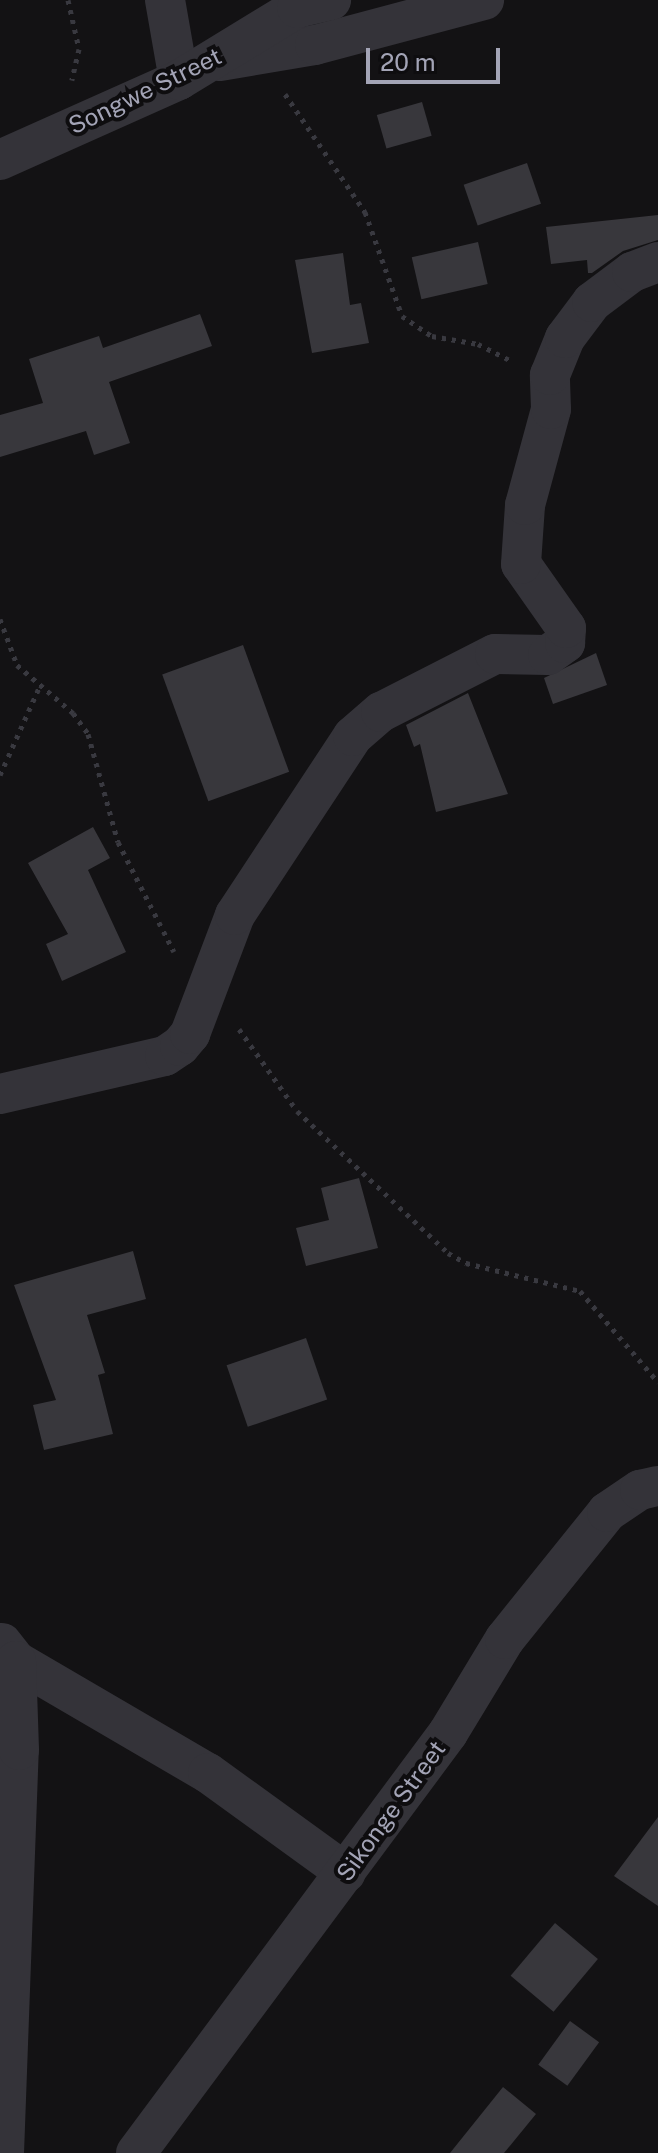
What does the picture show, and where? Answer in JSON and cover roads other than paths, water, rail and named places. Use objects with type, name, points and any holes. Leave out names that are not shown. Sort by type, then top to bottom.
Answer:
[{"type":"street","points":[[165,0],[196,71],[484,0]]},
{"type":"street","name":"Songwe Street","points":[[0,160],[196,71],[272,21],[331,0]]},
{"type":"street","points":[[0,1094],[165,1056],[190,1034],[235,915],[266,861],[353,736],[381,712],[495,654],[548,655],[565,643],[566,628],[521,564],[525,505],[551,409],[550,375],[565,338],[592,302],[632,272],[658,262]]},
{"type":"street","name":"Sikonge Street","points":[[136,2153],[448,1733],[505,1639],[598,1523],[640,1490],[658,1486]]},
{"type":"street","points":[[8,1651],[208,1773],[346,1873]]},
{"type":"street","points":[[4,2153],[19,1750],[8,1651]]}]
